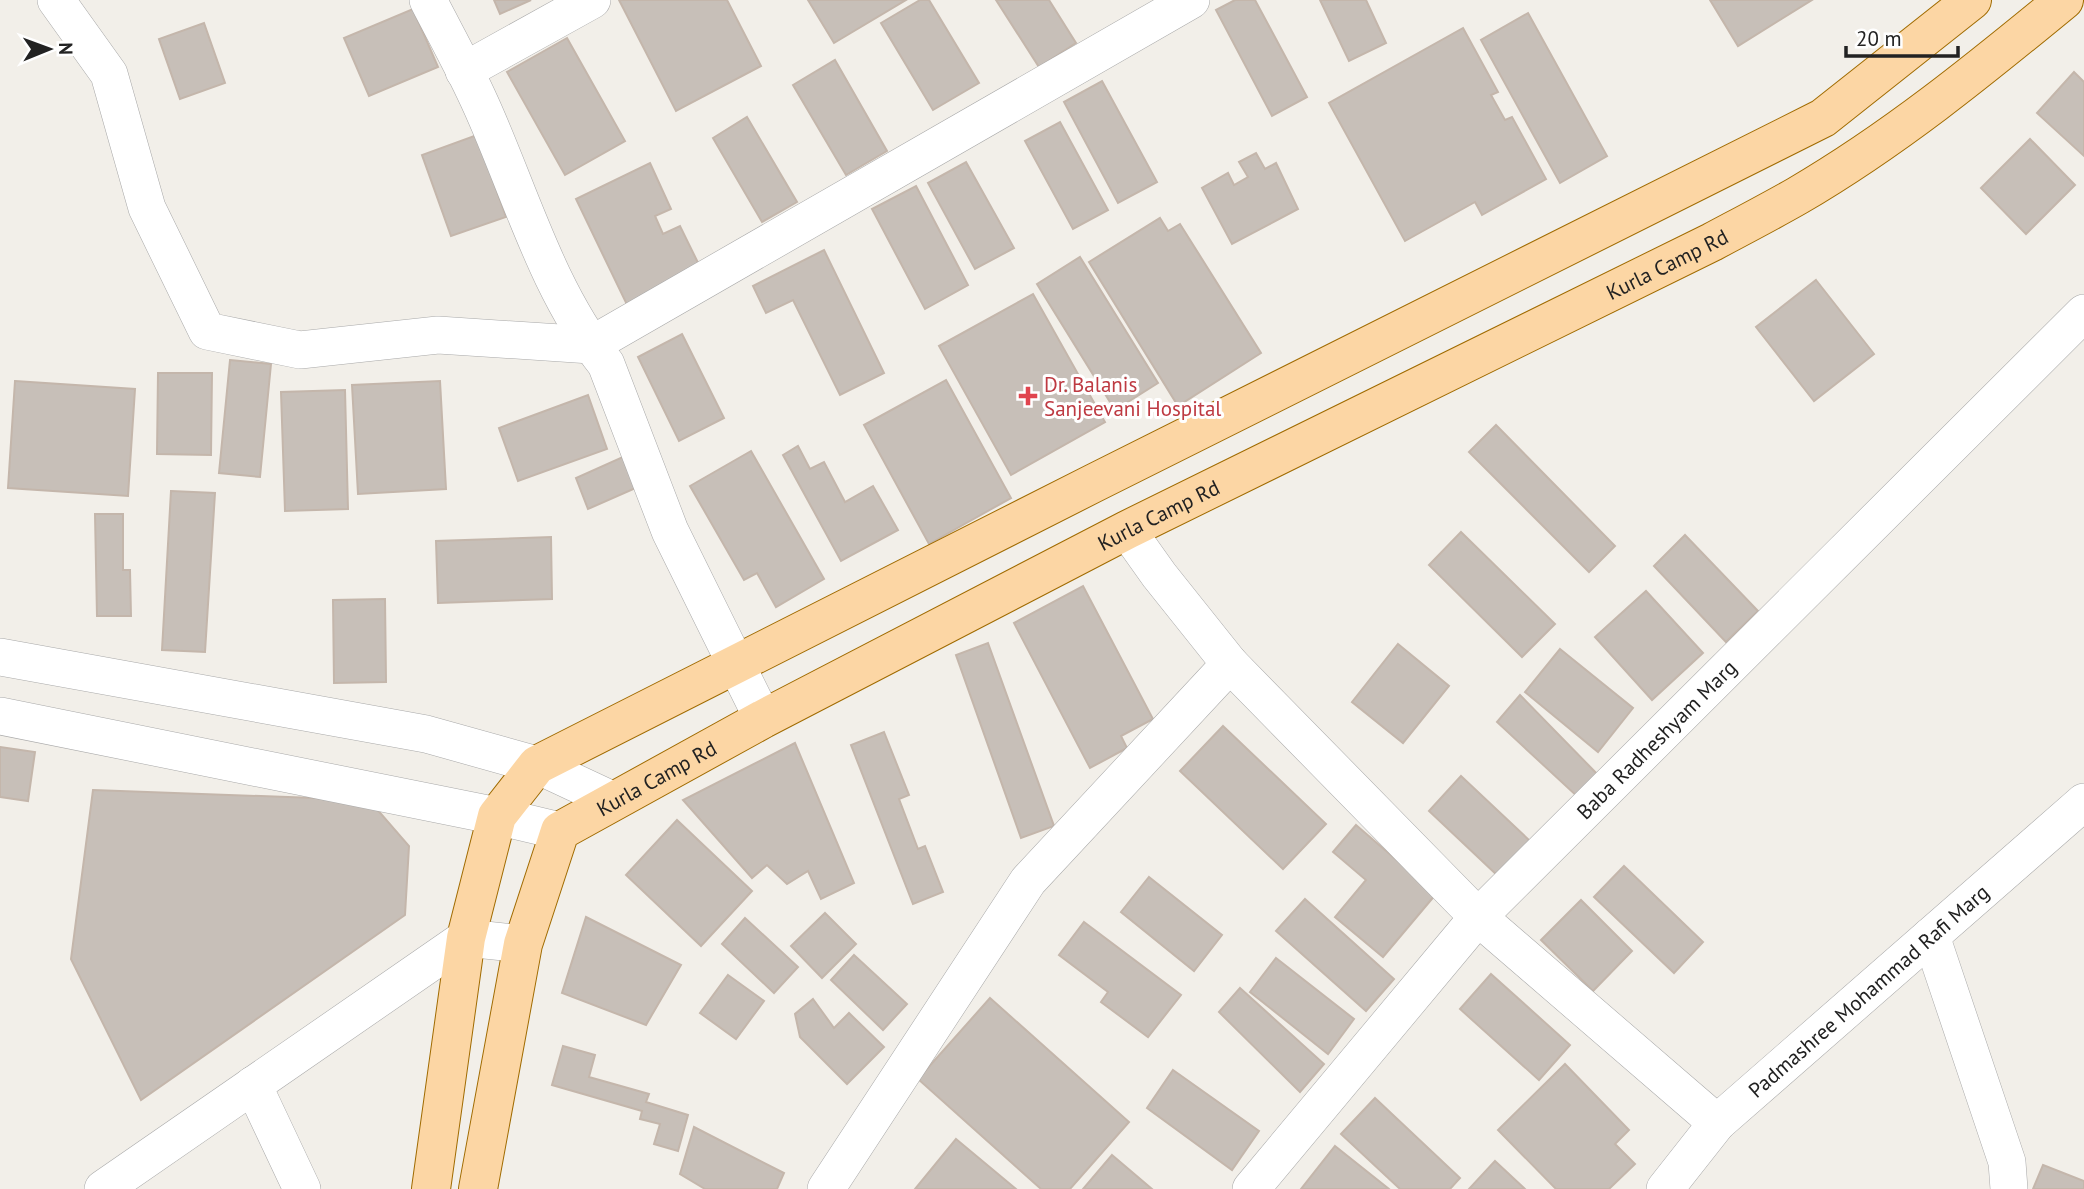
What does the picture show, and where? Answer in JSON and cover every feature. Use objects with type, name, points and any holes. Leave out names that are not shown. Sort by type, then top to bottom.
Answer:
[{"type":"main road","points":[[431,1189],[466,938],[497,816],[537,765],[1823,118],[1972,0]]},
{"type":"main road","name":"Kurla Camp Rd","points":[[559,831],[763,719],[1128,530],[1712,242],[1798,196],[1916,118],[2064,0]]},
{"type":"main road","points":[[478,1189],[523,944],[559,831]]},
{"type":"street","points":[[56,0],[109,74],[148,208],[207,331],[300,350],[438,335],[591,345],[1191,0]]},
{"type":"street","points":[[428,0],[481,104],[547,263],[591,345],[606,364],[670,531],[763,719]]},
{"type":"street","points":[[464,71],[592,0]]},
{"type":"street","name":"Baba Radheshyam Marg","points":[[1251,1189],[1478,917],[2084,313]]},
{"type":"street","points":[[1128,530],[1159,575],[1230,664],[1478,917],[1717,1123]]},
{"type":"street","points":[[0,657],[426,734],[537,765],[614,801]]},
{"type":"street","points":[[825,1189],[1028,881],[1230,664]]},
{"type":"street","points":[[0,716],[497,816],[559,831]]},
{"type":"street","name":"Padmashree Mohammad Rafi Marg","points":[[1665,1189],[1717,1123],[2084,802]]},
{"type":"street","points":[[1931,936],[2007,1162],[2009,1189]]},
{"type":"street","points":[[103,1189],[466,938],[523,944]]},
{"type":"street","points":[[253,1085],[302,1189]]},
{"type":"building","points":[[494,0],[531,0],[500,14]]},
{"type":"building","points":[[619,0],[727,0],[761,66],[676,111]]},
{"type":"building","points":[[808,0],[906,0],[834,43]]},
{"type":"building","points":[[920,0],[929,0],[979,83],[933,110],[881,23]]},
{"type":"building","points":[[996,0],[1049,0],[1076,43],[1039,67]]},
{"type":"building","points":[[1235,0],[1255,0],[1307,97],[1272,116],[1216,10]]},
{"type":"building","points":[[1320,0],[1366,0],[1386,43],[1349,61]]},
{"type":"building","points":[[1710,0],[1812,0],[1738,46]]},
{"type":"building","points":[[413,9],[438,67],[369,96],[344,38]]},
{"type":"building","points":[[1528,13],[1607,156],[1560,183],[1481,40]]},
{"type":"building","points":[[204,23],[225,83],[180,99],[159,39]]},
{"type":"building","points":[[1463,28],[1498,92],[1491,95],[1505,120],[1512,117],[1546,179],[1482,215],[1475,202],[1405,241],[1329,103]]},
{"type":"building","points":[[567,38],[625,141],[565,175],[507,72]]},
{"type":"building","points":[[835,60],[887,151],[846,175],[793,85]]},
{"type":"building","points":[[2074,72],[2084,82],[2084,156],[2037,113]]},
{"type":"building","points":[[1102,81],[1157,182],[1118,203],[1064,102]]},
{"type":"building","points":[[747,117],[797,202],[762,222],[713,138]]},
{"type":"building","points":[[1060,122],[1108,210],[1073,229],[1025,141]]},
{"type":"building","points":[[477,135],[506,217],[451,236],[422,155]]},
{"type":"building","points":[[2030,139],[2075,185],[2026,234],[1981,188]]},
{"type":"building","points":[[1256,153],[1265,169],[1276,163],[1298,209],[1232,244],[1202,188],[1228,173],[1234,185],[1248,177],[1239,162]]},
{"type":"building","points":[[966,162],[1014,248],[975,269],[928,183]]},
{"type":"building","points":[[650,163],[671,209],[655,216],[663,234],[680,226],[705,277],[631,313],[576,199]]},
{"type":"building","points":[[916,186],[968,285],[925,309],[872,209]]},
{"type":"building","points":[[1160,218],[1168,231],[1180,224],[1261,353],[1178,406],[1089,262]]},
{"type":"building","points":[[824,250],[884,373],[840,395],[793,300],[766,313],[753,286]]},
{"type":"building","points":[[1080,257],[1158,383],[1115,410],[1037,284]]},
{"type":"building","points":[[1816,280],[1874,354],[1814,401],[1756,327]]},
{"type":"building","points":[[1033,294],[1105,422],[1011,475],[939,346]]},
{"type":"building","points":[[682,334],[724,418],[679,441],[638,357]]},
{"type":"building","points":[[230,360],[271,364],[260,477],[219,473]]},
{"type":"building","points":[[158,373],[212,373],[211,455],[157,454]]},
{"type":"building","points":[[946,380],[1011,498],[929,544],[864,425]]},
{"type":"building","points":[[15,381],[135,389],[128,496],[8,488]]},
{"type":"building","points":[[440,381],[446,489],[358,494],[352,385]]},
{"type":"building","points":[[345,390],[348,509],[285,511],[281,392]]},
{"type":"building","points":[[588,395],[607,449],[518,481],[499,428]]},
{"type":"building","points":[[1496,425],[1615,546],[1589,572],[1469,452]]},
{"type":"building","points":[[798,446],[810,469],[824,462],[845,502],[873,486],[898,530],[841,561],[783,455]]},
{"type":"building","points":[[751,451],[824,579],[776,607],[757,573],[744,580],[690,486]]},
{"type":"building","points":[[625,456],[638,487],[588,509],[576,478]]},
{"type":"building","points":[[171,491],[215,493],[205,652],[162,650]]},
{"type":"building","points":[[95,514],[123,514],[123,570],[130,570],[131,616],[97,616]]},
{"type":"building","points":[[1461,532],[1555,624],[1522,657],[1429,565]]},
{"type":"building","points":[[1685,535],[1758,611],[1726,642],[1654,566]]},
{"type":"building","points":[[551,537],[552,599],[438,603],[436,541]]},
{"type":"building","points":[[1083,586],[1153,719],[1121,736],[1127,748],[1090,768],[1014,623]]},
{"type":"building","points":[[1646,591],[1703,653],[1652,700],[1595,637]]},
{"type":"building","points":[[385,599],[386,682],[334,683],[333,600]]},
{"type":"building","points":[[988,643],[1054,826],[1021,838],[956,655]]},
{"type":"building","points":[[1398,644],[1449,686],[1403,743],[1352,702]]},
{"type":"building","points":[[1560,649],[1633,708],[1598,752],[1525,692]]},
{"type":"building","points":[[1520,695],[1603,780],[1580,799],[1497,722]]},
{"type":"building","points":[[1223,726],[1326,824],[1283,869],[1180,771]]},
{"type":"building","points":[[884,732],[909,795],[899,799],[918,849],[925,846],[943,892],[913,904],[851,745]]},
{"type":"building","points":[[795,743],[854,883],[821,899],[808,871],[787,884],[767,865],[752,878],[683,800]]},
{"type":"building","points":[[0,747],[35,752],[28,801],[0,797]]},
{"type":"building","points":[[1461,776],[1530,841],[1498,876],[1429,811]]},
{"type":"building","points":[[93,790],[369,800],[409,846],[405,915],[141,1100],[71,959]]},
{"type":"building","points":[[677,820],[752,891],[701,946],[626,875]]},
{"type":"building","points":[[1356,825],[1436,894],[1383,957],[1335,917],[1366,880],[1333,852]]},
{"type":"building","points":[[1624,866],[1703,942],[1674,973],[1594,897]]},
{"type":"building","points":[[1149,877],[1222,935],[1194,971],[1121,912]]},
{"type":"building","points":[[1305,899],[1394,979],[1366,1011],[1276,931]]},
{"type":"building","points":[[1581,900],[1632,951],[1593,991],[1541,940]]},
{"type":"building","points":[[825,913],[856,944],[822,978],[791,946]]},
{"type":"building","points":[[586,917],[681,965],[646,1025],[562,993]]},
{"type":"building","points":[[745,918],[798,967],[774,993],[722,944]]},
{"type":"building","points":[[1084,922],[1181,995],[1148,1037],[1101,1002],[1108,992],[1059,955]]},
{"type":"building","points":[[854,955],[907,1004],[883,1030],[831,980]]},
{"type":"building","points":[[1276,958],[1354,1019],[1328,1054],[1250,992]]},
{"type":"building","points":[[1491,974],[1570,1045],[1539,1080],[1460,1009]]},
{"type":"building","points":[[728,975],[764,1001],[736,1039],[700,1013]]},
{"type":"building","points":[[1240,988],[1324,1064],[1300,1092],[1219,1012]]},
{"type":"building","points":[[990,998],[1129,1122],[1070,1189],[1041,1189],[918,1079]]},
{"type":"building","points":[[813,999],[834,1028],[849,1013],[884,1047],[847,1084],[800,1037],[795,1014]]},
{"type":"building","points":[[563,1046],[595,1055],[589,1077],[649,1094],[646,1102],[688,1115],[678,1151],[654,1144],[660,1124],[640,1119],[642,1111],[552,1085]]},
{"type":"building","points":[[1565,1064],[1629,1130],[1615,1144],[1635,1164],[1609,1189],[1556,1189],[1498,1130]]},
{"type":"building","points":[[1173,1070],[1259,1131],[1232,1170],[1147,1108]]},
{"type":"building","points":[[1375,1098],[1460,1178],[1450,1189],[1400,1189],[1341,1134]]},
{"type":"building","points":[[694,1127],[784,1173],[777,1189],[705,1189],[680,1174]]},
{"type":"building","points":[[956,1139],[1016,1189],[915,1189]]},
{"type":"building","points":[[1335,1146],[1389,1189],[1301,1189]]},
{"type":"building","points":[[1112,1155],[1152,1189],[1083,1189]]},
{"type":"building","points":[[1495,1161],[1525,1189],[1469,1189]]},
{"type":"building","points":[[2043,1165],[2084,1181],[2084,1189],[2033,1189]]},
{"type":"place","name":"Dr. Balanis Sanjeevani Hospital","points":[[1028,396]]}]
